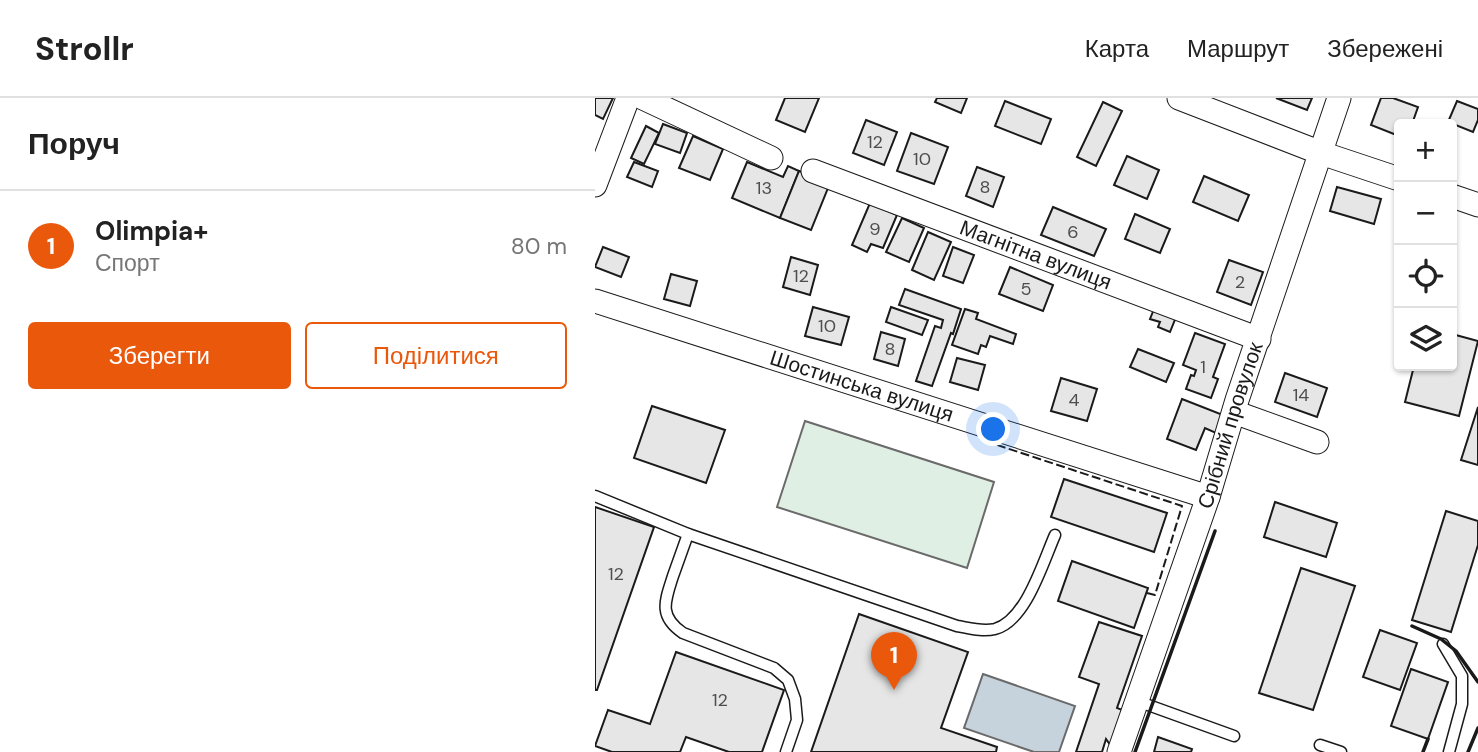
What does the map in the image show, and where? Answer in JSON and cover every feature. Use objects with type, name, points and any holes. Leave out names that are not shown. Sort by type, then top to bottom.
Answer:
[{"type":"street","points":[[595,185],[628,98]]},
{"type":"street","points":[[643,98],[771,158]]},
{"type":"street","points":[[1179,98],[1321,153],[1394,177]]},
{"type":"street","name":"Срібний провулок","points":[[1119,752],[1208,497],[1339,98]]},
{"type":"street","name":"Магнітна вулиця","points":[[813,171],[1259,338]]},
{"type":"street","points":[[1457,198],[1478,205]]},
{"type":"street","name":"Шостинська вулиця","points":[[595,301],[1208,497]]},
{"type":"street","points":[[1234,412],[1317,442]]},
{"type":"lane","points":[[595,496],[688,534],[957,626],[979,630],[996,629],[1012,619],[1026,600],[1055,535]]},
{"type":"lane","points":[[688,534],[665,600],[667,615],[673,626],[683,634],[774,668],[788,680],[795,699],[797,720],[786,752]]},
{"type":"lane","points":[[1443,644],[1462,676],[1462,704],[1449,752]]},
{"type":"lane","points":[[1137,701],[1234,736]]},
{"type":"lane","points":[[1320,745],[1341,752]]},
{"type":"green space","points":[[805,421],[994,482],[967,568],[777,507]]},
{"type":"shaded area","points":[[983,674],[1075,706],[1059,752],[1034,752],[964,728]]},
{"type":"building","points":[[595,98],[613,98],[603,119],[595,115]]},
{"type":"building","points":[[785,98],[819,98],[805,132],[776,120]]},
{"type":"building","points":[[937,98],[967,98],[961,113],[935,102]]},
{"type":"building","points":[[1276,98],[1312,98],[1307,110]]},
{"type":"building","points":[[1381,98],[1393,98],[1418,107],[1414,119],[1394,119],[1394,134],[1371,125]]},
{"type":"building","points":[[1005,101],[1051,119],[1041,144],[995,126]]},
{"type":"building","points":[[1457,101],[1478,109],[1478,120],[1473,132],[1457,126],[1457,119],[1449,119]]},
{"type":"building","points":[[1103,102],[1122,111],[1096,166],[1077,157]]},
{"type":"building","points":[[866,120],[897,132],[884,165],[853,153]]},
{"type":"building","points":[[663,124],[687,133],[680,153],[655,144]]},
{"type":"building","points":[[646,126],[659,133],[644,164],[631,158]]},
{"type":"building","points":[[911,133],[948,147],[934,184],[897,171]]},
{"type":"building","points":[[693,136],[723,149],[710,180],[679,168]]},
{"type":"building","points":[[1127,156],[1159,170],[1147,199],[1114,185]]},
{"type":"building","points":[[634,162],[658,171],[652,187],[627,177]]},
{"type":"building","points":[[747,162],[783,177],[788,166],[799,171],[780,218],[732,198]]},
{"type":"building","points":[[977,167],[1004,177],[993,207],[966,196]]},
{"type":"building","points":[[799,171],[830,183],[811,230],[780,218]]},
{"type":"building","points":[[1204,176],[1249,195],[1238,221],[1193,202]]},
{"type":"building","points":[[1337,187],[1381,199],[1374,224],[1330,211]]},
{"type":"building","points":[[870,203],[897,215],[883,248],[871,244],[867,252],[852,245]]},
{"type":"building","points":[[1053,207],[1106,229],[1094,256],[1041,235]]},
{"type":"building","points":[[1135,214],[1170,229],[1160,253],[1125,239]]},
{"type":"building","points":[[902,218],[924,228],[909,262],[886,252]]},
{"type":"building","points":[[928,232],[951,242],[934,280],[912,270]]},
{"type":"building","points":[[603,247],[629,257],[621,277],[595,267]]},
{"type":"building","points":[[953,247],[974,255],[963,283],[943,276]]},
{"type":"building","points":[[791,257],[818,265],[810,295],[783,287]]},
{"type":"building","points":[[1229,260],[1263,272],[1251,305],[1217,292]]},
{"type":"building","points":[[1010,267],[1053,285],[1043,311],[999,294]]},
{"type":"building","points":[[671,274],[697,281],[690,306],[664,299]]},
{"type":"building","points":[[905,289],[961,309],[932,386],[916,381],[935,326],[941,328],[943,320],[899,305]]},
{"type":"building","points":[[813,307],[849,317],[841,345],[805,336]]},
{"type":"building","points":[[891,307],[928,320],[922,335],[886,322]]},
{"type":"building","points":[[965,309],[978,313],[976,319],[1016,334],[1013,344],[990,336],[986,347],[981,345],[978,354],[952,345]]},
{"type":"building","points":[[1154,309],[1176,317],[1170,332],[1158,327],[1160,322],[1150,319]]},
{"type":"building","points":[[881,332],[905,339],[898,366],[874,359]]},
{"type":"building","points":[[1195,333],[1225,344],[1213,377],[1218,379],[1211,398],[1186,389],[1196,370],[1183,365]]},
{"type":"building","points":[[1457,335],[1478,341],[1459,416],[1405,402],[1413,371],[1457,371]]},
{"type":"building","points":[[1138,349],[1174,363],[1166,382],[1130,367]]},
{"type":"building","points":[[957,358],[985,365],[978,390],[950,382]]},
{"type":"building","points":[[1285,373],[1327,388],[1317,417],[1275,402]]},
{"type":"building","points":[[1061,378],[1097,389],[1087,421],[1051,411]]},
{"type":"building","points":[[1182,399],[1223,415],[1216,433],[1205,428],[1196,450],[1167,439]]},
{"type":"building","points":[[652,406],[725,430],[706,483],[634,458]]},
{"type":"building","points":[[1478,407],[1478,465],[1461,460]]},
{"type":"building","points":[[1064,479],[1167,513],[1154,552],[1051,517]]},
{"type":"building","points":[[1275,502],[1337,523],[1326,557],[1264,537]]},
{"type":"building","points":[[595,507],[654,527],[597,690],[595,690]]},
{"type":"building","points":[[1446,511],[1478,521],[1478,545],[1451,632],[1412,620]]},
{"type":"building","points":[[1072,561],[1148,588],[1134,628],[1058,601]]},
{"type":"building","points":[[1301,568],[1355,586],[1313,710],[1259,693]]},
{"type":"building","points":[[859,614],[968,652],[941,728],[997,747],[996,752],[811,752]]},
{"type":"building","points":[[1099,622],[1142,636],[1117,708],[1125,711],[1113,749],[1106,739],[1102,752],[1076,752],[1099,684],[1079,677]]},
{"type":"building","points":[[1380,630],[1417,643],[1400,690],[1363,677]]},
{"type":"building","points":[[676,652],[784,690],[762,752],[729,752],[686,737],[680,752],[612,752],[595,746],[608,710],[650,724]]},
{"type":"building","points":[[1411,669],[1448,682],[1428,739],[1391,726]]},
{"type":"building","points":[[1158,737],[1192,749],[1191,752],[1154,752]]},
{"type":"fence","points":[[985,441],[1182,506],[1155,595],[1147,593]]},
{"type":"wall","points":[[1135,752],[1215,531]]},
{"type":"wall","points":[[1412,626],[1441,639],[1456,651],[1478,682]]},
{"type":"wall","points":[[1468,752],[1478,728]]},
{"type":"wall","points":[[1423,752],[1428,739]]},
{"type":"place","name":"Olimpia+","points":[[894,690]]}]
